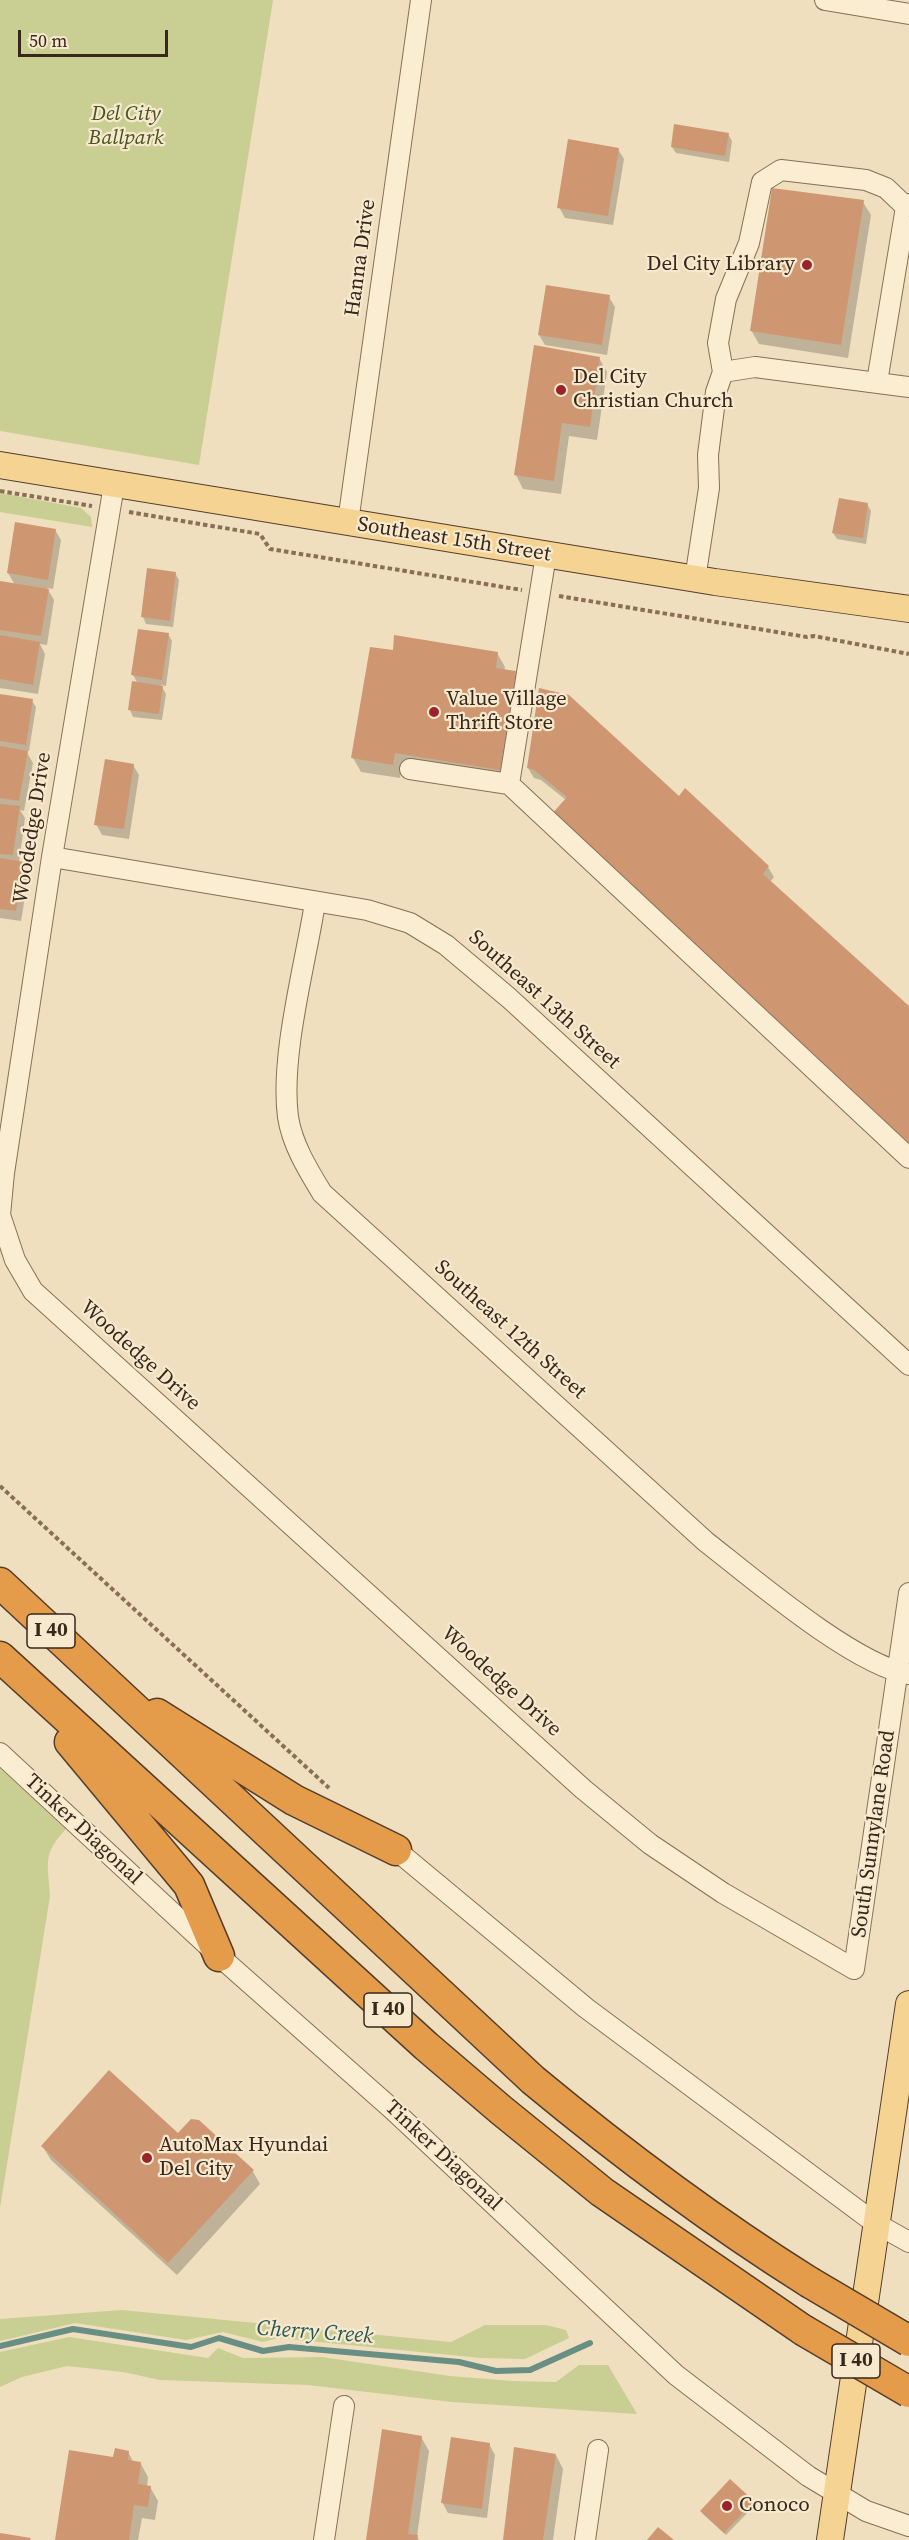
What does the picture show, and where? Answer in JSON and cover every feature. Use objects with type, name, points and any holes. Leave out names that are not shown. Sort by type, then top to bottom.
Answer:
[{"type":"highway","name":"I 40","points":[[0,1583],[533,2080],[623,2154],[752,2246],[909,2342]]},
{"type":"highway","name":"I 40","points":[[0,1658],[426,2046],[602,2192],[803,2330],[909,2392]]},
{"type":"highway","points":[[0,1658],[183,1876],[219,1956]]},
{"type":"highway","points":[[101,1679],[294,1800],[396,1850]]},
{"type":"main road","name":"Southeast 15th Street","points":[[0,465],[112,497],[348,522],[695,579],[909,609]]},
{"type":"main road","points":[[830,2540],[909,2004]]},
{"type":"street","name":"Hanna Drive","points":[[348,522],[421,0]]},
{"type":"street","points":[[825,0],[909,14]]},
{"type":"street","points":[[695,579],[710,488],[708,455],[716,392],[723,372],[718,343],[726,299],[748,243],[762,182],[781,170],[866,180],[886,188],[908,206],[877,382]]},
{"type":"street","points":[[723,372],[755,367],[909,387]]},
{"type":"street","name":"Woodedge Drive","points":[[112,497],[52,857],[4,1173],[0,1215],[15,1260],[33,1291],[600,1803],[650,1844],[723,1893],[854,1969]]},
{"type":"street","points":[[509,784],[546,555]]},
{"type":"street","points":[[410,769],[509,784],[909,1158]]},
{"type":"street","name":"Southeast 13th Street","points":[[52,857],[367,910],[410,923],[446,945],[509,998],[909,1365]]},
{"type":"street","name":"Southeast 12th Street","points":[[315,903],[287,1064],[288,1119],[303,1161],[322,1193],[705,1541],[773,1594],[849,1648],[903,1673]]},
{"type":"street","name":"South Sunnylane Road","points":[[854,1969],[903,1673],[909,1593]]},
{"type":"street","name":"Tinker Diagonal","points":[[0,1753],[219,1956],[385,2102],[676,2374],[808,2476],[866,2511],[909,2526]]},
{"type":"street","points":[[396,1850],[586,2008],[875,2223],[909,2242]]},
{"type":"street","points":[[324,2540],[344,2406]]},
{"type":"street","points":[[585,2540],[598,2450]]},
{"type":"path","points":[[0,491],[112,497],[260,534],[270,549],[781,633],[814,636],[909,654]]},
{"type":"path","points":[[0,1486],[334,1793]]},
{"type":"green space","name":"Del City Ballpark","points":[[0,0],[273,0],[199,465],[0,431]]},
{"type":"green space","points":[[0,493],[81,508],[91,517],[92,527],[0,512]]},
{"type":"green space","points":[[0,1768],[66,1829],[53,1846],[48,1860],[50,1896],[0,2208]]},
{"type":"green space","points":[[122,2310],[451,2342],[485,2325],[546,2325],[566,2330],[569,2338],[525,2359],[481,2358],[278,2338],[263,2342],[223,2332],[186,2340],[75,2323],[0,2341],[0,2319]]},
{"type":"green space","points":[[69,2337],[208,2358],[218,2348],[243,2358],[322,2357],[450,2376],[512,2381],[556,2382],[579,2365],[608,2365],[637,2414],[452,2402],[308,2385],[160,2380],[123,2372],[67,2366],[22,2377],[0,2387],[0,2352]]},
{"type":"building","points":[[674,124],[729,133],[725,156],[671,147]]},
{"type":"building","points":[[568,139],[619,148],[608,216],[557,208]]},
{"type":"building","name":"Del City Library","points":[[772,188],[864,200],[841,345],[750,331]]},
{"type":"building","points":[[546,285],[610,295],[602,345],[538,335]]},
{"type":"building","name":"Del City Christian Church","points":[[534,345],[600,357],[590,427],[562,423],[554,481],[514,475]]},
{"type":"building","points":[[839,498],[868,503],[863,538],[832,533]]},
{"type":"building","points":[[15,522],[56,529],[48,580],[7,573]]},
{"type":"building","points":[[147,568],[176,572],[170,621],[141,617]]},
{"type":"building","points":[[0,581],[49,589],[41,636],[0,630]]},
{"type":"building","points":[[138,629],[169,633],[162,680],[131,675]]},
{"type":"building","points":[[0,635],[40,642],[33,685],[0,679]]},
{"type":"building","name":"Value Village Thrift Store","points":[[394,635],[498,652],[496,668],[516,671],[500,770],[395,753],[393,765],[351,758],[370,647],[393,650]]},
{"type":"building","points":[[132,681],[163,686],[159,714],[128,710]]},
{"type":"building","points":[[539,688],[569,695],[679,796],[685,788],[769,866],[763,874],[909,1006],[909,1144],[550,816],[567,797],[534,770],[527,768]]},
{"type":"building","points":[[0,694],[33,699],[26,745],[0,741]]},
{"type":"building","points":[[0,746],[28,751],[19,801],[0,798]]},
{"type":"building","points":[[105,759],[134,764],[124,829],[94,825]]},
{"type":"building","points":[[0,804],[20,806],[13,855],[0,854]]},
{"type":"building","points":[[0,858],[24,862],[16,911],[0,909]]},
{"type":"building","name":"AutoMax Hyundai Del City","points":[[109,2070],[178,2133],[191,2119],[199,2120],[254,2170],[168,2263],[41,2146]]},
{"type":"building","points":[[382,2429],[422,2436],[408,2534],[418,2535],[417,2540],[366,2540]]},
{"type":"building","points":[[451,2437],[490,2443],[482,2509],[441,2503]]},
{"type":"building","points":[[514,2447],[556,2454],[543,2540],[503,2540]]},
{"type":"building","points":[[115,2448],[129,2451],[128,2460],[141,2462],[138,2484],[151,2486],[148,2507],[134,2505],[129,2540],[55,2540],[69,2450],[113,2457]]},
{"type":"building","name":"Conoco","points":[[730,2479],[754,2501],[724,2533],[700,2511]]},
{"type":"building","points":[[658,2527],[674,2540],[647,2540]]},
{"type":"building","points":[[0,2533],[31,2538],[30,2540],[0,2540]]},
{"type":"waterway","name":"Cherry Creek","points":[[0,2346],[73,2329],[191,2347],[219,2338],[263,2351],[289,2347],[459,2362],[496,2371],[530,2370],[590,2343]]},
{"type":"place","name":"Del City Library","points":[[807,265]]},
{"type":"place","name":"Del City Christian Church","points":[[561,390]]},
{"type":"place","name":"Value Village Thrift Store","points":[[434,712]]},
{"type":"place","name":"AutoMax Hyundai Del City","points":[[147,2158]]},
{"type":"place","name":"Conoco","points":[[727,2506]]}]
